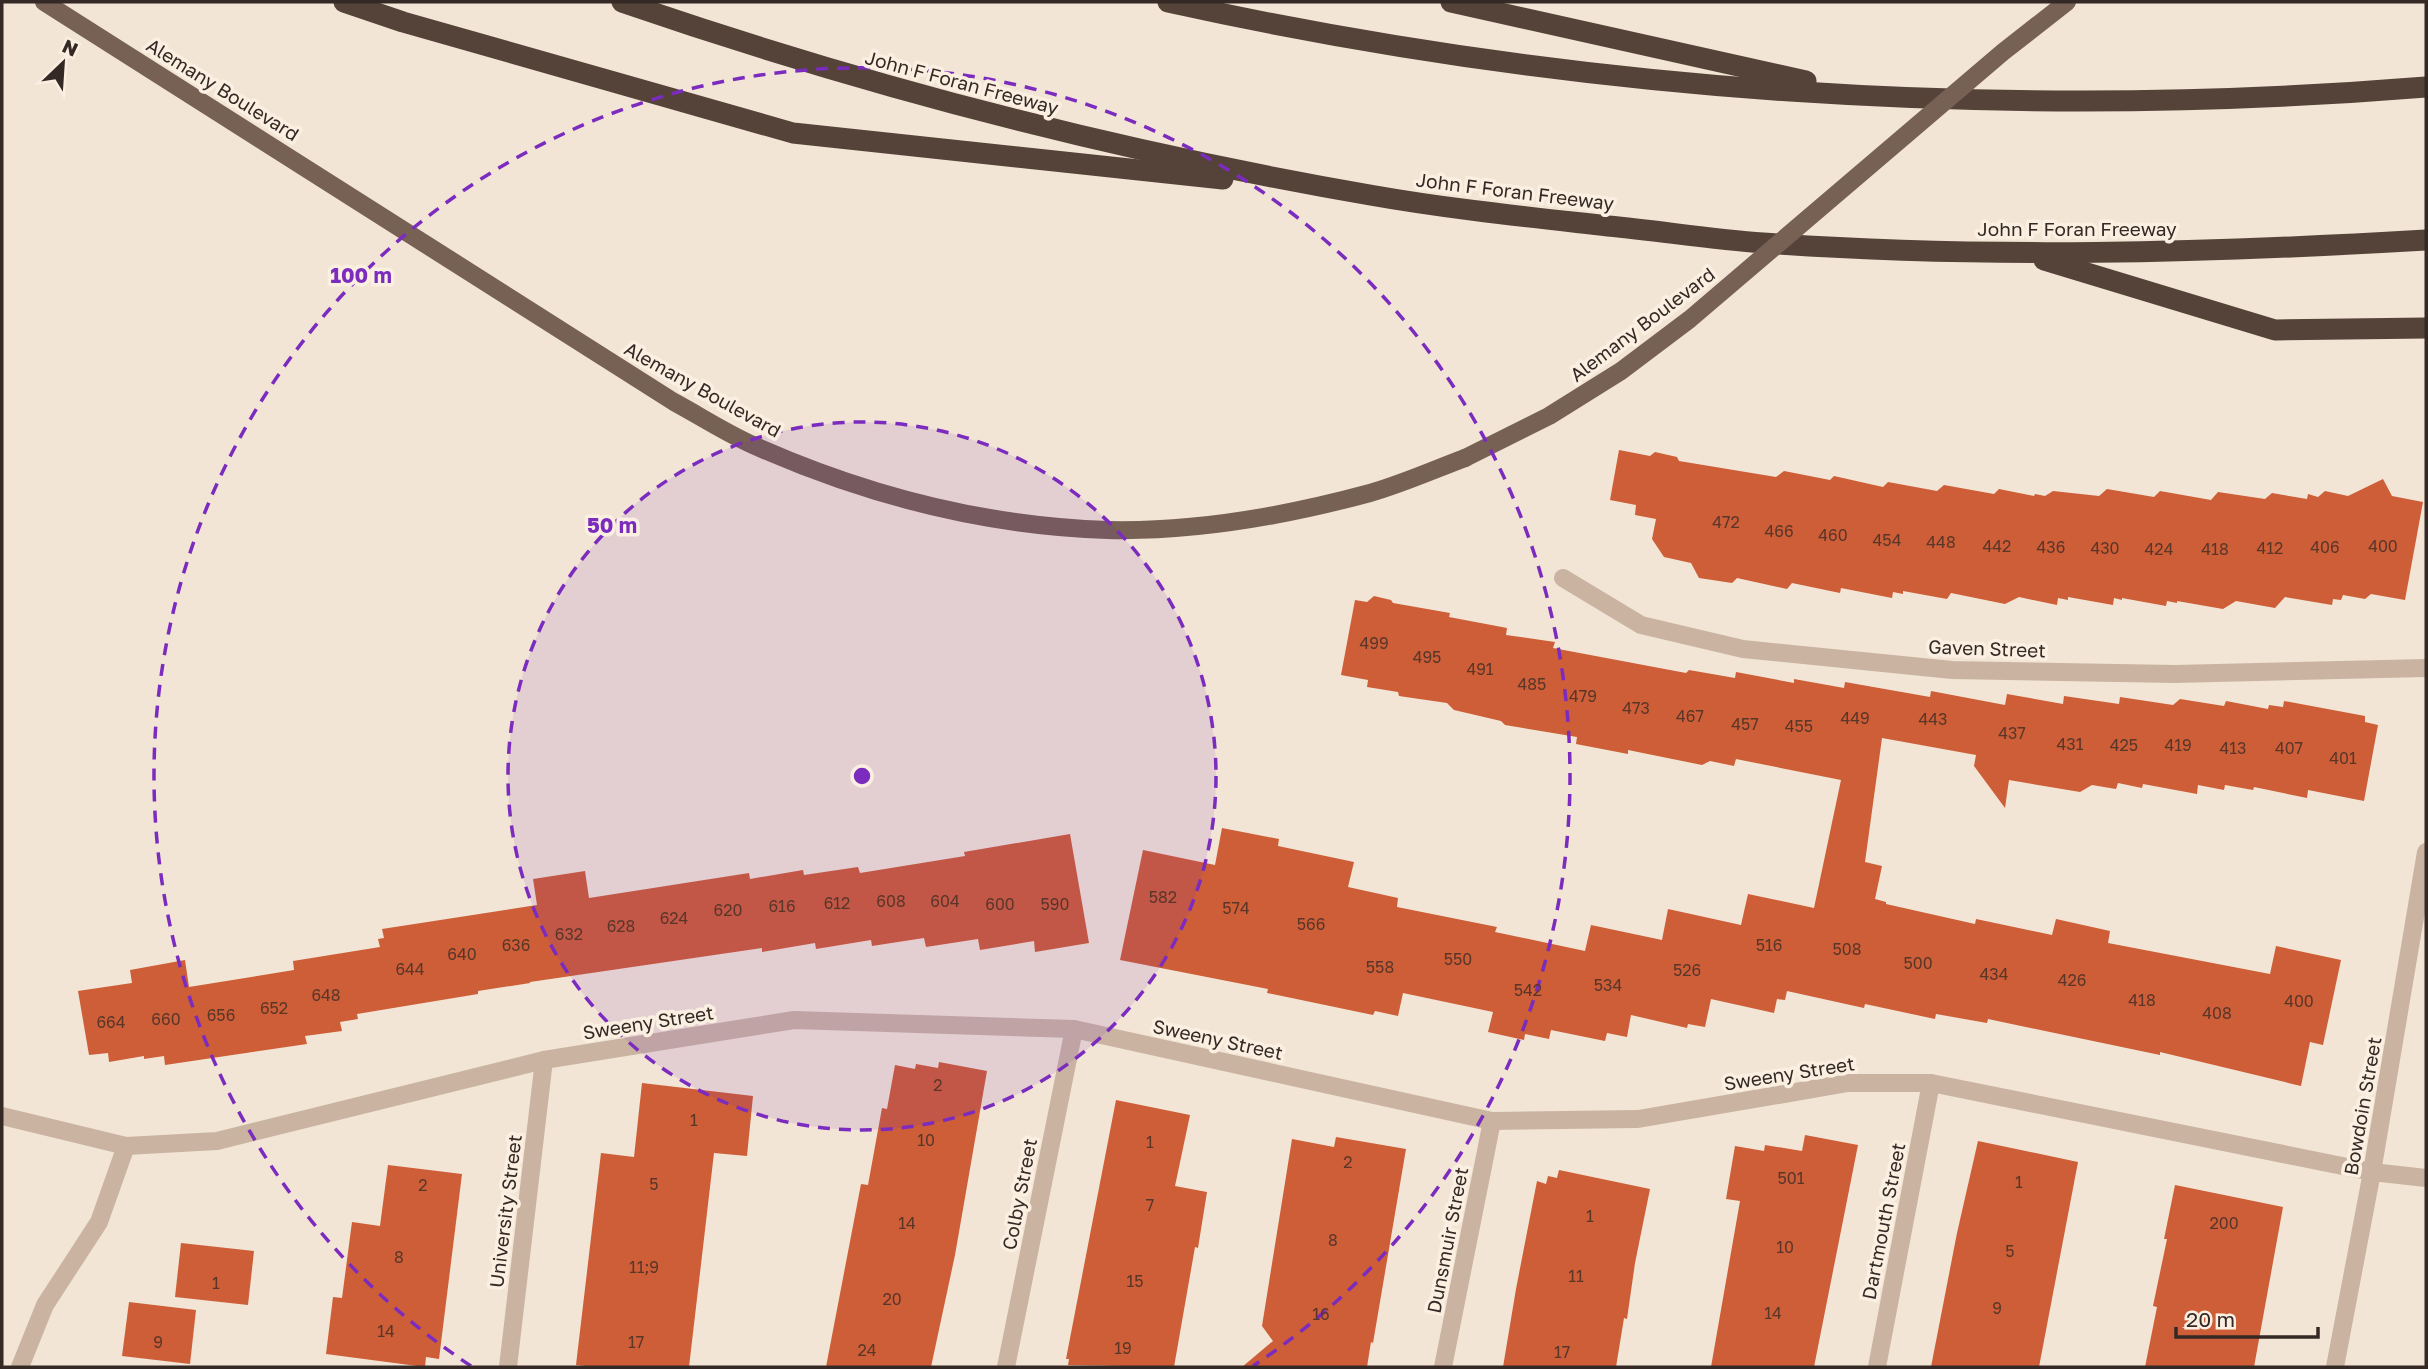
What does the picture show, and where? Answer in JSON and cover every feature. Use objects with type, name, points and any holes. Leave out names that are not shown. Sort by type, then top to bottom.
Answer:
[{"type":"highway","points":[[344,2],[416,26],[793,132],[1373,195]]},
{"type":"highway","name":"John F Foran Freeway","points":[[622,2],[790,58],[984,112],[1179,158],[1472,211],[1760,243],[1872,249],[2165,252],[2426,240]]},
{"type":"highway","points":[[1168,2],[1352,39],[1560,69],[1873,97],[2143,100],[2287,96],[2426,87]]},
{"type":"highway","points":[[1451,2],[1873,97]]},
{"type":"highway","points":[[2018,252],[2275,330],[2426,328]]},
{"type":"main road","name":"Alemany Boulevard","points":[[44,2],[674,402],[751,444],[839,480],[925,505],[1011,522],[1109,530],[1197,526],[1281,514],[1373,492],[1465,458],[1549,416],[1621,371],[1670,334],[2003,52],[2067,2]]},
{"type":"street","name":"Gaven Street","points":[[1563,578],[1642,625],[1743,649],[1952,670],[2175,674],[2426,668]]},
{"type":"street","name":"Bowdoin Street","points":[[2335,1367],[2372,1172],[2426,852]]},
{"type":"street","name":"Sweeny Street","points":[[2,1116],[126,1146],[217,1141],[544,1060],[794,1020],[1074,1029],[1492,1121],[1639,1119],[1848,1083],[1931,1083],[2372,1172],[2426,1178]]},
{"type":"street","name":"Colby Street","points":[[1006,1367],[1074,1029]]},
{"type":"street","name":"University Street","points":[[508,1367],[544,1060]]},
{"type":"street","name":"Dartmouth Street","points":[[1877,1367],[1931,1083]]},
{"type":"street","name":"Dunsmuir Street","points":[[1443,1367],[1492,1121]]},
{"type":"street","points":[[20,1367],[45,1305],[99,1222],[126,1146]]},
{"type":"building","points":[[1619,450],[1650,456],[1655,452],[1677,457],[1679,461],[1776,477],[1784,471],[1830,480],[1834,476],[1883,487],[1888,482],[1937,491],[1944,485],[1994,494],[1999,489],[2034,496],[2045,496],[2053,491],[2099,496],[2107,489],[2154,497],[2160,491],[2211,500],[2218,492],[2265,499],[2272,493],[2307,499],[2308,494],[2318,497],[2325,491],[2348,496],[2383,479],[2392,496],[2423,502],[2405,600],[2371,594],[2365,599],[2343,595],[2341,600],[2333,599],[2332,605],[2285,597],[2275,608],[2236,601],[2223,609],[2177,601],[2167,601],[2166,606],[2122,598],[2114,598],[2113,605],[2068,597],[2068,600],[2058,598],[2057,605],[2019,597],[2005,604],[1951,593],[1947,599],[1903,591],[1903,594],[1893,592],[1892,598],[1841,588],[1840,593],[1792,583],[1787,589],[1737,578],[1732,583],[1699,578],[1691,563],[1664,557],[1652,539],[1656,519],[1635,515],[1636,505],[1610,500]]},
{"type":"building","points":[[1374,596],[1391,600],[1393,603],[1450,613],[1449,617],[1507,628],[1506,635],[1555,642],[1553,648],[1686,673],[1689,670],[1735,678],[1736,672],[1794,683],[1794,679],[1844,688],[1845,682],[1930,697],[1931,691],[2005,705],[2007,694],[2063,704],[2064,696],[2119,704],[2120,697],[2173,705],[2180,699],[2224,706],[2226,701],[2268,709],[2269,705],[2283,707],[2284,701],[2365,716],[2365,722],[2378,725],[2364,801],[2308,790],[2307,798],[2254,787],[2253,790],[2225,785],[2224,790],[2198,785],[2197,794],[2143,784],[2142,788],[2118,783],[2116,789],[2092,785],[2080,792],[2009,780],[2005,808],[1974,766],[1976,755],[1882,738],[1865,862],[1882,866],[1875,899],[1886,904],[1975,924],[1976,919],[2052,935],[2056,919],[2110,931],[2108,943],[2270,974],[2276,946],[2341,960],[2323,1045],[2310,1042],[2301,1086],[2160,1052],[2160,1055],[1988,1019],[1987,1023],[1936,1014],[1935,1019],[1865,1004],[1864,1008],[1787,991],[1785,1000],[1777,999],[1774,1013],[1711,999],[1705,1027],[1688,1024],[1687,1028],[1631,1015],[1627,1037],[1607,1033],[1605,1041],[1551,1030],[1549,1039],[1525,1034],[1524,1040],[1488,1032],[1493,1012],[1403,993],[1398,1016],[1375,1011],[1373,1015],[1267,993],[1268,989],[1120,960],[1143,850],[1215,865],[1222,828],[1279,839],[1278,846],[1354,862],[1348,887],[1398,898],[1397,907],[1497,927],[1495,932],[1585,951],[1591,925],[1662,940],[1668,909],[1741,925],[1748,894],[1814,908],[1841,780],[1736,759],[1734,766],[1710,761],[1702,765],[1628,750],[1628,754],[1576,744],[1577,737],[1505,725],[1501,721],[1454,710],[1447,703],[1399,696],[1398,692],[1367,687],[1368,680],[1341,675],[1355,600],[1367,602]]},
{"type":"building","points":[[1070,834],[1089,943],[1035,952],[1034,941],[980,950],[978,939],[926,947],[924,938],[872,946],[871,940],[816,949],[815,943],[762,952],[762,948],[530,982],[478,991],[478,994],[357,1014],[358,1019],[340,1022],[342,1031],[305,1036],[307,1044],[165,1065],[164,1056],[144,1059],[144,1056],[109,1062],[108,1053],[89,1055],[78,991],[132,983],[130,970],[185,960],[189,987],[294,970],[293,961],[380,947],[378,939],[384,938],[382,929],[537,905],[533,879],[585,871],[589,898],[749,873],[750,879],[803,870],[804,875],[858,867],[860,873],[965,856],[964,852]]},
{"type":"building","points":[[939,1062],[987,1071],[955,1255],[931,1367],[826,1367],[861,1184],[868,1185],[882,1108],[887,1109],[895,1065],[915,1069],[916,1064],[938,1068]]},
{"type":"building","points":[[642,1083],[753,1096],[747,1156],[714,1153],[689,1367],[576,1365],[601,1153],[634,1157]]},
{"type":"building","points":[[1116,1100],[1190,1115],[1175,1186],[1207,1192],[1174,1367],[1068,1365],[1069,1359],[1066,1359]]},
{"type":"building","points":[[1805,1135],[1858,1145],[1814,1367],[1711,1367],[1740,1201],[1726,1199],[1735,1146],[1764,1151],[1765,1145],[1802,1151]]},
{"type":"building","points":[[1336,1137],[1406,1149],[1367,1367],[1242,1367],[1273,1341],[1262,1326],[1292,1139],[1334,1147]]},
{"type":"building","points":[[1978,1141],[2078,1162],[2039,1367],[1931,1367]]},
{"type":"building","points":[[388,1165],[462,1174],[439,1359],[426,1357],[425,1367],[326,1354],[333,1297],[342,1298],[352,1222],[380,1226]]},
{"type":"building","points":[[1559,1170],[1650,1189],[1616,1367],[1503,1367],[1537,1181],[1546,1184],[1548,1176],[1557,1178]]},
{"type":"building","points":[[2175,1185],[2283,1207],[2254,1367],[2145,1367]]},
{"type":"building","points":[[181,1243],[254,1251],[248,1305],[175,1297]]},
{"type":"building","points":[[129,1302],[196,1310],[190,1364],[122,1356]]}]
